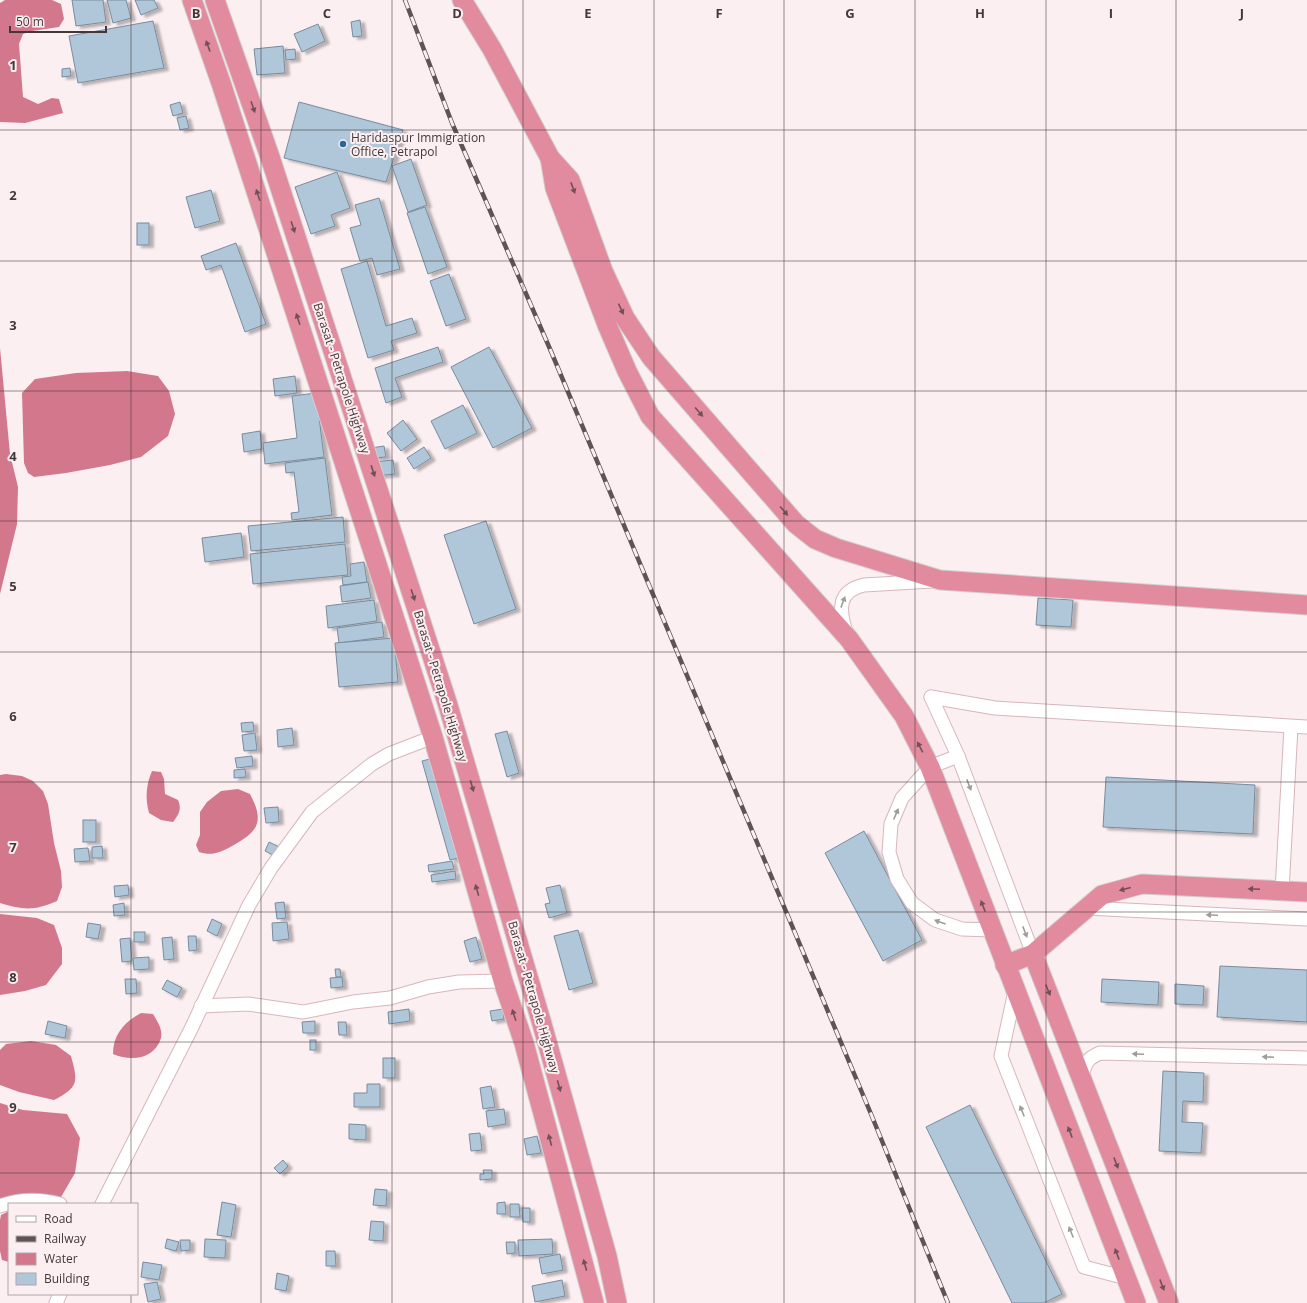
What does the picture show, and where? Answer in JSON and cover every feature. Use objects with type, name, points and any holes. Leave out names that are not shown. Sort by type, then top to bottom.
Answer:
[{"type":"highway","name":"Barasat - Petrapole Highway","points":[[192,0],[221,83],[433,737],[503,981],[524,1043],[594,1303]]},
{"type":"highway","name":"Barasat - Petrapole Highway","points":[[215,0],[242,76],[448,702],[542,1024],[607,1256],[618,1303]]},
{"type":"highway","points":[[462,0],[492,49],[550,158],[570,180],[602,271],[625,318],[651,357],[796,524],[815,539],[836,548],[940,580],[1307,604]]},
{"type":"highway","points":[[550,158],[556,188],[608,327],[627,371],[650,416],[849,639],[904,716],[930,767],[1136,1303]]},
{"type":"highway","points":[[1005,965],[1034,954],[1102,895],[1142,884],[1307,892]]},
{"type":"highway","points":[[1034,954],[1169,1303]]},
{"type":"street","points":[[849,639],[840,614],[841,606],[849,591],[864,585],[940,580]]},
{"type":"street","points":[[1034,954],[958,756],[931,697],[995,708],[1307,728]]},
{"type":"street","points":[[1282,891],[1291,727]]},
{"type":"street","points":[[102,1203],[252,900],[271,868],[312,812],[372,764],[389,754],[433,737]]},
{"type":"street","points":[[958,756],[930,767],[902,798],[891,824],[889,852],[896,879],[912,903],[935,920],[962,929],[992,930]]},
{"type":"street","points":[[1086,908],[1307,920]]},
{"type":"street","points":[[201,1006],[248,1004],[304,1012],[353,1002],[390,998],[428,987],[459,982],[503,981]]},
{"type":"street","points":[[1015,991],[1000,1056],[1084,1267],[1126,1278]]},
{"type":"street","points":[[1082,1076],[1090,1057],[1100,1053],[1307,1058]]},
{"type":"street","points":[[0,1206],[13,1201],[51,1203]]},
{"type":"water","points":[[5,0],[52,0],[61,4],[64,19],[59,27],[32,31],[23,34],[19,44],[23,97],[38,104],[52,98],[59,99],[63,113],[25,123],[0,122],[0,3]]},
{"type":"water","points":[[0,348],[10,454],[18,487],[17,524],[0,594]]},
{"type":"water","points":[[127,371],[158,376],[169,391],[175,414],[168,436],[141,457],[110,465],[66,473],[34,477],[28,473],[24,463],[22,393],[35,379],[76,373]]},
{"type":"water","points":[[152,771],[161,772],[164,779],[165,794],[178,800],[180,806],[179,811],[173,822],[161,820],[149,813],[147,792],[148,781]]},
{"type":"water","points":[[6,774],[22,776],[33,781],[43,791],[48,804],[54,843],[61,871],[62,887],[57,901],[42,907],[22,908],[0,903],[0,775]]},
{"type":"water","points":[[238,789],[250,794],[255,804],[258,819],[253,831],[241,841],[216,853],[212,854],[199,852],[196,845],[200,835],[200,812],[207,802],[221,791]]},
{"type":"water","points":[[0,914],[37,918],[54,925],[62,948],[62,964],[46,985],[25,991],[0,995]]},
{"type":"water","points":[[141,1013],[153,1014],[158,1022],[161,1038],[158,1045],[154,1050],[142,1057],[127,1058],[113,1054],[117,1035],[129,1021]]},
{"type":"water","points":[[31,1041],[56,1045],[71,1056],[75,1072],[74,1083],[68,1091],[54,1100],[19,1092],[0,1085],[0,1050],[6,1044]]},
{"type":"water","points":[[0,1103],[23,1110],[67,1114],[80,1138],[75,1173],[61,1197],[27,1195],[0,1201]]},
{"type":"water","points":[[8,1212],[8,1262],[2,1260],[0,1251],[1,1215]]},
{"type":"building","points":[[72,0],[103,0],[106,22],[76,26]]},
{"type":"building","points":[[107,0],[126,0],[131,18],[113,23]]},
{"type":"building","points":[[135,0],[154,0],[158,8],[141,15]]},
{"type":"building","points":[[360,20],[362,36],[353,37],[351,22]]},
{"type":"building","points":[[153,21],[164,68],[78,83],[69,36]]},
{"type":"building","points":[[318,24],[325,41],[302,52],[294,34]]},
{"type":"building","points":[[283,46],[285,73],[257,75],[254,49]]},
{"type":"building","points":[[295,49],[296,59],[286,60],[285,50]]},
{"type":"building","points":[[70,68],[71,76],[62,77],[62,69]]},
{"type":"building","points":[[180,102],[183,113],[173,116],[170,105]]},
{"type":"building","name":"Haridaspur Immigration Office, Petrapol","points":[[299,102],[403,130],[386,182],[284,158]]},
{"type":"building","points":[[186,116],[189,128],[180,130],[177,118]]},
{"type":"building","points":[[411,159],[427,205],[408,212],[392,166]]},
{"type":"building","points":[[337,172],[350,208],[331,215],[335,226],[311,234],[295,187]]},
{"type":"building","points":[[211,190],[220,221],[195,228],[186,197]]},
{"type":"building","points":[[379,198],[400,269],[377,275],[372,258],[360,261],[350,228],[361,225],[355,205]]},
{"type":"building","points":[[425,207],[447,267],[428,274],[407,213]]},
{"type":"building","points":[[137,223],[149,223],[149,245],[137,245]]},
{"type":"building","points":[[236,243],[266,324],[245,332],[221,265],[206,270],[201,256]]},
{"type":"building","points":[[367,261],[386,326],[412,318],[417,333],[391,341],[394,350],[368,358],[341,269]]},
{"type":"building","points":[[449,274],[466,319],[446,326],[430,281]]},
{"type":"building","points":[[438,347],[443,362],[395,378],[402,397],[386,403],[375,368]]},
{"type":"building","points":[[489,347],[532,428],[493,448],[451,367]]},
{"type":"building","points":[[295,376],[297,393],[275,396],[273,379]]},
{"type":"building","points":[[316,393],[324,457],[265,464],[263,443],[297,438],[292,396]]},
{"type":"building","points":[[463,405],[477,433],[445,449],[431,421]]},
{"type":"building","points":[[403,420],[417,439],[401,451],[387,433]]},
{"type":"building","points":[[260,431],[262,449],[244,452],[242,434]]},
{"type":"building","points":[[384,446],[386,457],[373,458],[371,448]]},
{"type":"building","points":[[424,447],[431,458],[414,469],[407,458]]},
{"type":"building","points":[[325,458],[332,515],[292,520],[291,513],[299,512],[294,472],[286,473],[285,463]]},
{"type":"building","points":[[393,460],[395,474],[376,476],[374,462]]},
{"type":"building","points":[[343,517],[345,542],[251,551],[248,526]]},
{"type":"building","points":[[486,521],[516,609],[474,624],[444,535]]},
{"type":"building","points":[[241,533],[244,557],[205,562],[202,538]]},
{"type":"building","points":[[345,544],[348,575],[253,584],[250,554]]},
{"type":"building","points":[[364,562],[367,582],[343,585],[342,577],[351,576],[350,564]]},
{"type":"building","points":[[368,582],[371,598],[342,602],[340,586]]},
{"type":"building","points":[[1038,598],[1073,600],[1071,627],[1036,625]]},
{"type":"building","points":[[374,600],[377,621],[328,628],[326,606]]},
{"type":"building","points":[[382,622],[384,637],[339,643],[337,628]]},
{"type":"building","points":[[394,638],[398,682],[339,687],[335,643]]},
{"type":"building","points":[[253,722],[254,731],[242,732],[241,723]]},
{"type":"building","points":[[292,728],[294,745],[278,747],[277,730]]},
{"type":"building","points":[[507,731],[519,773],[507,777],[495,734]]},
{"type":"building","points":[[255,733],[257,750],[244,751],[242,735]]},
{"type":"building","points":[[252,756],[253,766],[237,768],[235,758]]},
{"type":"building","points":[[434,758],[462,857],[450,860],[422,761]]},
{"type":"building","points":[[245,769],[246,777],[234,778],[234,770]]},
{"type":"building","points":[[1106,777],[1255,785],[1253,834],[1103,827]]},
{"type":"building","points":[[278,807],[279,822],[266,823],[264,808]]},
{"type":"building","points":[[83,820],[96,820],[96,842],[83,842]]},
{"type":"building","points":[[864,831],[922,940],[883,961],[825,853]]},
{"type":"building","points":[[269,842],[279,847],[275,856],[265,851]]},
{"type":"building","points":[[102,846],[103,858],[92,858],[92,847]]},
{"type":"building","points":[[88,848],[90,861],[75,862],[74,849]]},
{"type":"building","points":[[452,861],[454,869],[429,872],[428,865]]},
{"type":"building","points":[[455,871],[456,879],[432,882],[431,875]]},
{"type":"building","points":[[128,885],[129,895],[115,897],[114,886]]},
{"type":"building","points":[[560,885],[567,913],[549,918],[545,904],[550,903],[546,888]]},
{"type":"building","points":[[284,902],[286,918],[277,919],[275,903]]},
{"type":"building","points":[[124,903],[125,915],[114,916],[113,905]]},
{"type":"building","points":[[212,919],[222,924],[217,936],[207,931]]},
{"type":"building","points":[[287,922],[289,939],[273,941],[272,923]]},
{"type":"building","points":[[88,923],[101,925],[98,939],[86,937]]},
{"type":"building","points":[[578,930],[593,983],[569,990],[554,936]]},
{"type":"building","points":[[134,932],[145,932],[145,942],[134,942]]},
{"type":"building","points":[[188,936],[196,936],[197,950],[189,951]]},
{"type":"building","points":[[172,937],[174,959],[164,960],[162,938]]},
{"type":"building","points":[[476,937],[482,959],[470,962],[464,941]]},
{"type":"building","points":[[130,938],[132,961],[122,962],[120,939]]},
{"type":"building","points":[[149,957],[149,969],[134,970],[133,958]]},
{"type":"building","points":[[1220,966],[1307,970],[1307,1022],[1217,1017]]},
{"type":"building","points":[[335,969],[340,969],[341,977],[336,977]]},
{"type":"building","points":[[342,977],[343,987],[331,988],[330,978]]},
{"type":"building","points":[[125,979],[136,979],[137,993],[126,994]]},
{"type":"building","points":[[1102,979],[1159,982],[1158,1005],[1101,1002]]},
{"type":"building","points":[[167,980],[182,988],[177,997],[162,989]]},
{"type":"building","points":[[1175,984],[1204,986],[1203,1005],[1175,1004]]},
{"type":"building","points":[[409,1009],[410,1021],[389,1024],[388,1012]]},
{"type":"building","points":[[503,1009],[504,1019],[492,1021],[490,1011]]},
{"type":"building","points":[[48,1021],[67,1026],[65,1038],[45,1034]]},
{"type":"building","points":[[315,1021],[315,1033],[303,1033],[302,1022]]},
{"type":"building","points":[[338,1022],[346,1022],[347,1035],[339,1035]]},
{"type":"building","points":[[310,1040],[316,1040],[316,1050],[310,1050]]},
{"type":"building","points":[[383,1058],[395,1058],[395,1078],[383,1078]]},
{"type":"building","points":[[1163,1071],[1204,1073],[1203,1102],[1183,1101],[1182,1122],[1203,1123],[1201,1153],[1159,1151]]},
{"type":"building","points":[[367,1084],[380,1084],[380,1107],[354,1107],[354,1093],[367,1093]]},
{"type":"building","points":[[491,1086],[495,1107],[483,1109],[480,1088]]},
{"type":"building","points":[[970,1105],[1062,1294],[1044,1303],[1012,1303],[926,1127]]},
{"type":"building","points":[[504,1109],[506,1124],[488,1127],[486,1111]]},
{"type":"building","points":[[349,1124],[366,1125],[366,1140],[349,1139]]},
{"type":"building","points":[[480,1133],[482,1150],[471,1151],[469,1134]]},
{"type":"building","points":[[537,1136],[541,1153],[527,1155],[524,1139]]},
{"type":"building","points":[[283,1160],[288,1166],[280,1174],[274,1168]]},
{"type":"building","points":[[483,1170],[492,1170],[492,1179],[480,1180],[480,1174],[484,1174]]},
{"type":"building","points":[[375,1189],[387,1190],[386,1206],[373,1205]]},
{"type":"building","points":[[222,1202],[236,1205],[231,1237],[217,1235]]},
{"type":"building","points":[[505,1202],[506,1214],[497,1214],[497,1203]]},
{"type":"building","points":[[510,1204],[519,1204],[520,1217],[510,1217]]},
{"type":"building","points":[[522,1208],[530,1208],[530,1222],[523,1222]]},
{"type":"building","points":[[371,1221],[384,1222],[383,1241],[369,1240]]},
{"type":"building","points":[[167,1239],[179,1242],[176,1251],[165,1248]]},
{"type":"building","points":[[205,1239],[226,1240],[225,1258],[204,1257]]},
{"type":"building","points":[[552,1239],[553,1254],[519,1256],[518,1240]]},
{"type":"building","points":[[180,1240],[190,1240],[190,1250],[181,1251]]},
{"type":"building","points":[[506,1242],[515,1242],[515,1253],[507,1254]]},
{"type":"building","points":[[326,1251],[335,1251],[336,1266],[326,1266]]},
{"type":"building","points":[[560,1254],[563,1270],[542,1274],[539,1258]]},
{"type":"building","points":[[143,1262],[162,1265],[159,1280],[141,1277]]},
{"type":"building","points":[[277,1273],[289,1276],[286,1291],[275,1289]]},
{"type":"building","points":[[562,1280],[565,1296],[535,1302],[532,1286]]},
{"type":"building","points":[[157,1282],[161,1299],[148,1302],[144,1284]]},
{"type":"railway","points":[[405,0],[452,123],[550,349],[871,1114],[948,1303]]},
{"type":"place","name":"Haridaspur Immigration Office, Petrapol","points":[[343,144]]}]
